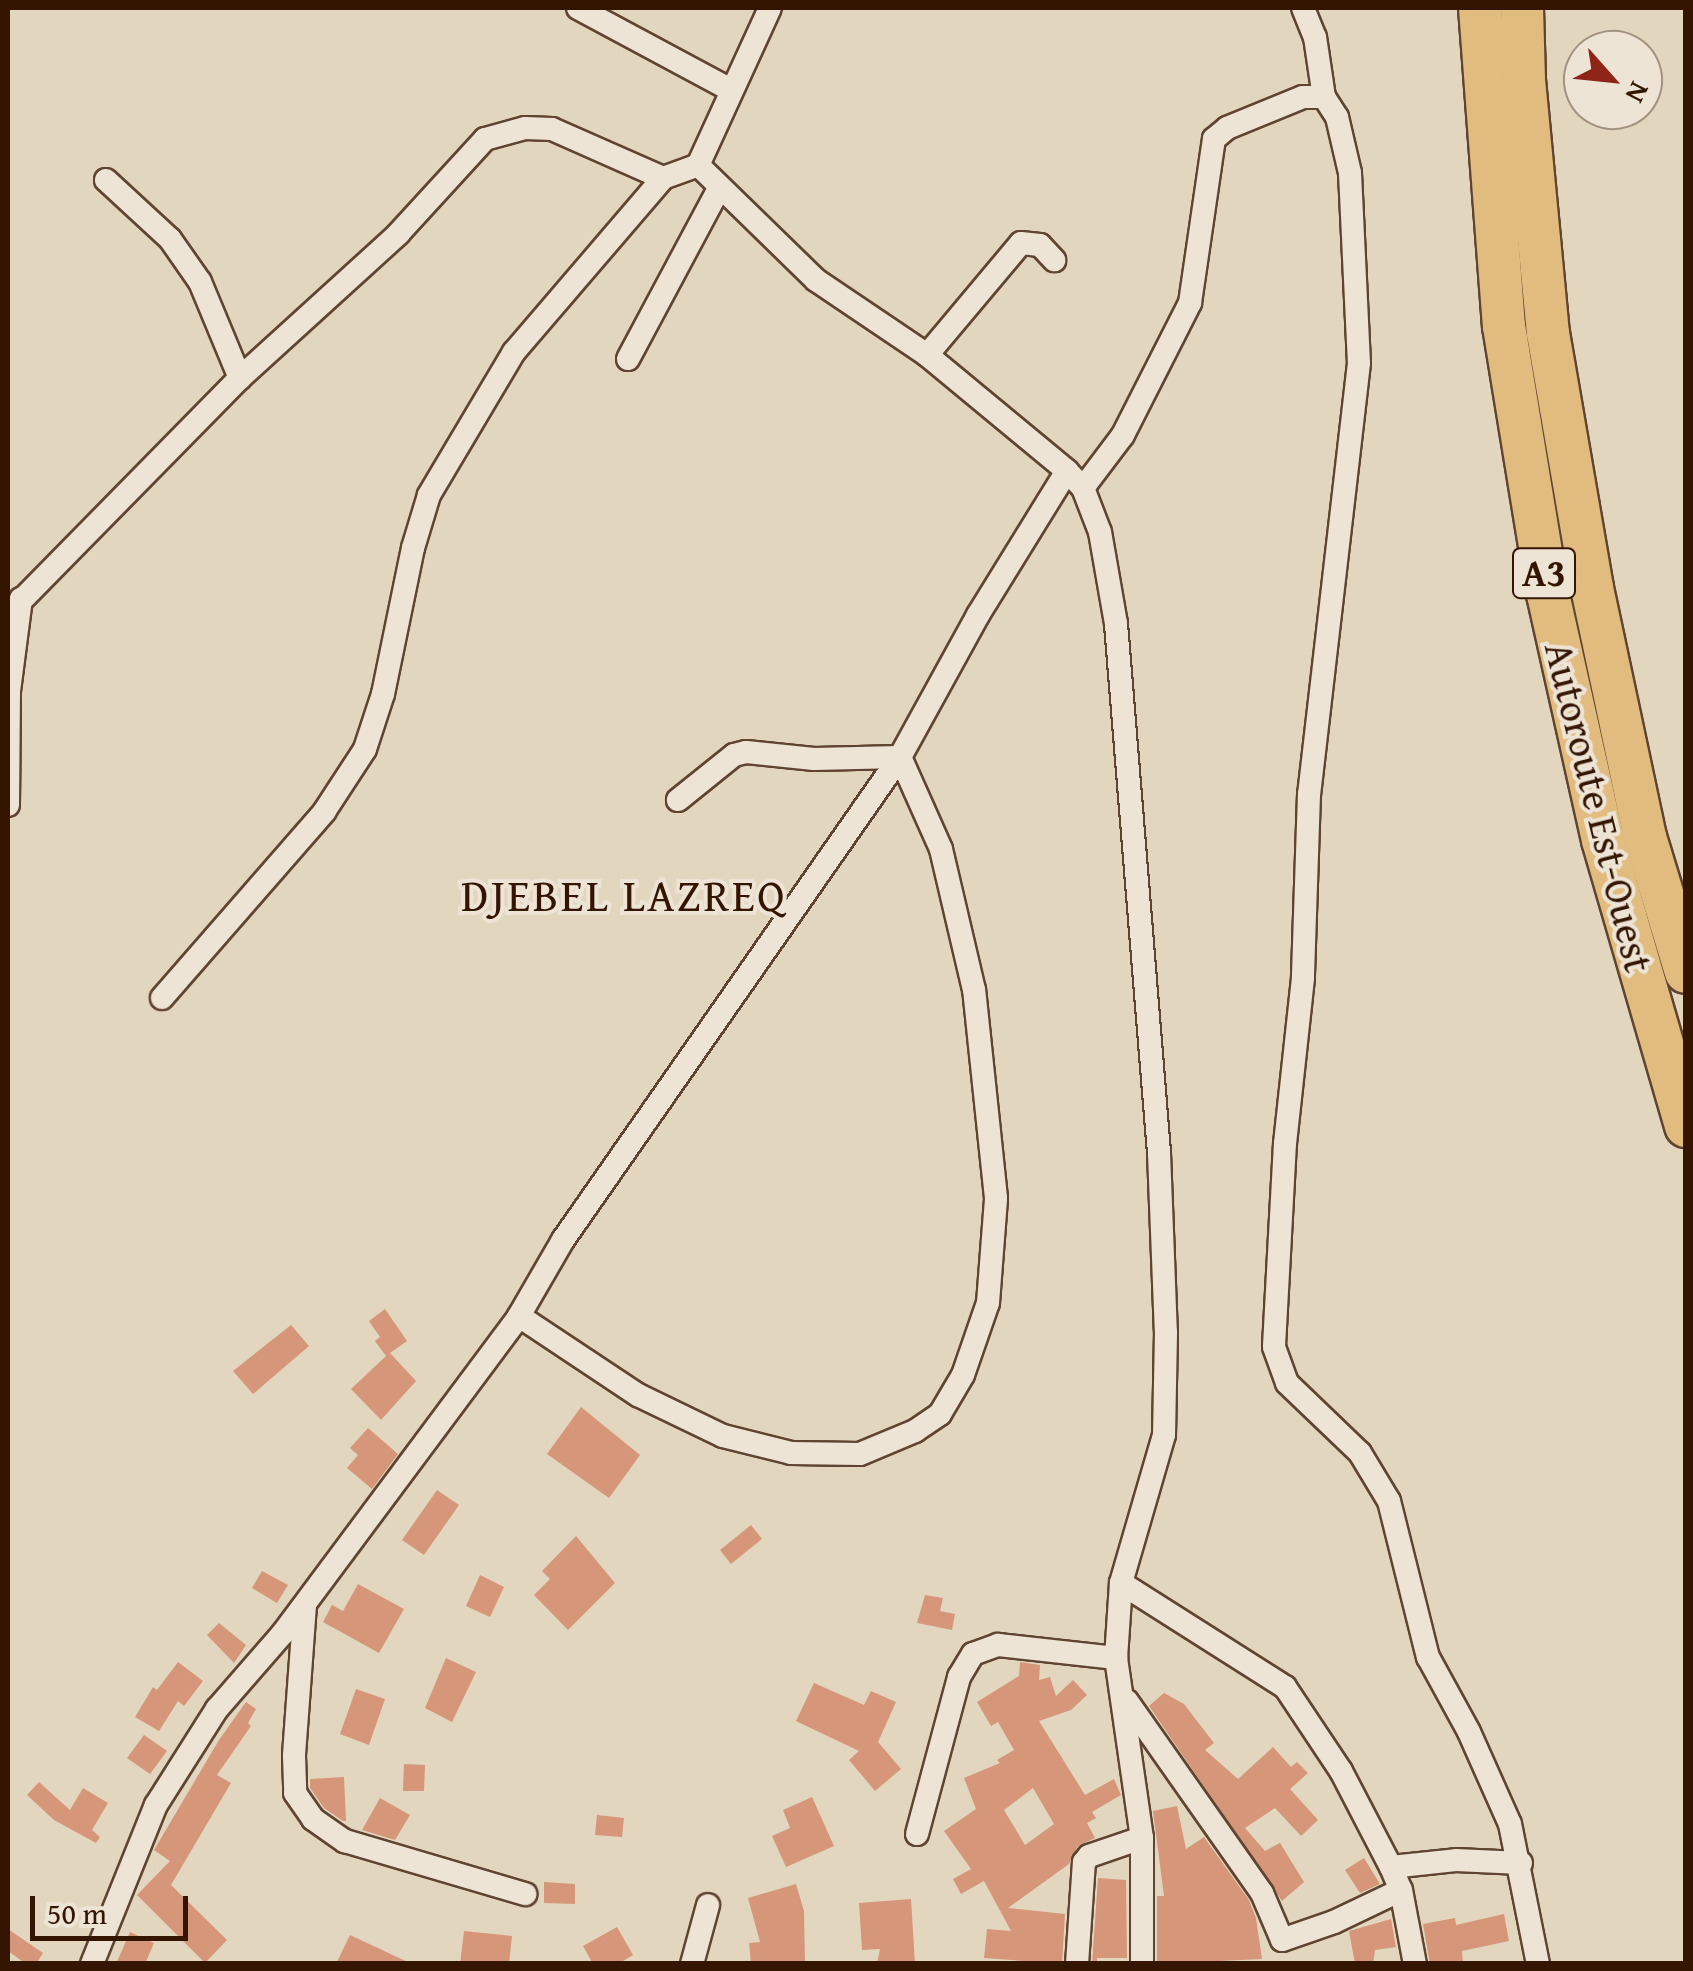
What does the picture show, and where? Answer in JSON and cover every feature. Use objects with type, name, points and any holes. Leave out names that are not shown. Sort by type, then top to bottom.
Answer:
[{"type":"highway","name":"Autoroute Est-Ouest","points":[[1480,8],[1504,326],[1548,594],[1604,840],[1686,1126]]},
{"type":"highway","name":"Autoroute Est-Ouest","points":[[1522,8],[1524,80],[1551,353],[1592,588],[1645,837],[1686,972]]},
{"type":"street","points":[[578,8],[731,90]]},
{"type":"street","points":[[162,998],[324,812],[365,749],[383,694],[413,548],[429,496],[514,352],[664,178],[698,165],[770,8]]},
{"type":"street","points":[[1303,8],[1315,37],[1324,97],[1337,117],[1350,173],[1358,364],[1309,794],[1303,978],[1285,1144],[1274,1348],[1286,1383],[1360,1453],[1389,1501],[1428,1658],[1496,1789],[1521,1863],[1538,1964]]},
{"type":"street","points":[[92,1964],[156,1805],[217,1709],[305,1602],[519,1316],[574,1224],[900,757],[978,615],[1075,480],[1123,435],[1190,303],[1214,139],[1227,128],[1303,97],[1324,97]]},
{"type":"street","points":[[8,805],[8,691],[15,605],[240,378],[398,234],[485,138],[525,128],[552,129],[664,178]]},
{"type":"street","points":[[698,165],[816,280],[927,355],[1075,480],[1100,532],[1116,624],[1159,1154],[1166,1332],[1162,1446],[1121,1583],[1116,1658],[1142,1838],[1142,1964]]},
{"type":"street","points":[[106,180],[170,239],[200,282],[240,378]]},
{"type":"street","points":[[628,359],[720,187]]},
{"type":"street","points":[[927,355],[1021,243],[1040,245],[1054,260]]},
{"type":"street","points":[[678,800],[734,755],[746,752],[814,759],[900,757]]},
{"type":"street","points":[[519,1316],[638,1395],[723,1436],[791,1453],[860,1454],[915,1431],[940,1414],[963,1375],[988,1303],[996,1198],[974,990],[941,849],[900,757]]},
{"type":"street","points":[[1121,1583],[1285,1688],[1341,1771],[1391,1867],[1401,1890],[1415,1964]]},
{"type":"street","points":[[305,1602],[295,1793],[313,1819],[345,1840],[525,1894]]},
{"type":"street","points":[[917,1834],[958,1678],[973,1654],[998,1645],[1116,1658]]},
{"type":"street","points":[[1122,1692],[1160,1754],[1262,1894],[1284,1952],[1334,1922],[1401,1890]]},
{"type":"street","points":[[1077,1964],[1084,1862],[1089,1856],[1142,1838]]},
{"type":"street","points":[[1391,1867],[1456,1860],[1521,1863]]},
{"type":"street","points":[[692,1964],[708,1905]]},
{"type":"building","points":[[385,1309],[407,1341],[390,1353],[416,1381],[381,1420],[351,1389],[386,1356],[375,1341],[380,1337],[369,1321]]},
{"type":"building","points":[[291,1325],[309,1346],[253,1394],[233,1371]]},
{"type":"building","points":[[581,1407],[640,1455],[609,1498],[547,1454]]},
{"type":"building","points":[[368,1428],[398,1454],[372,1489],[347,1468],[358,1455],[350,1448]]},
{"type":"building","points":[[437,1490],[459,1505],[424,1555],[402,1540]]},
{"type":"building","points":[[751,1525],[762,1539],[731,1564],[720,1550]]},
{"type":"building","points":[[576,1536],[615,1583],[568,1630],[534,1595],[550,1579],[542,1571]]},
{"type":"building","points":[[262,1571],[288,1585],[277,1603],[252,1588]]},
{"type":"building","points":[[480,1575],[504,1587],[490,1617],[466,1606]]},
{"type":"building","points":[[358,1584],[404,1609],[379,1653],[323,1622],[332,1605],[343,1611]]},
{"type":"building","points":[[925,1595],[943,1598],[940,1611],[955,1614],[952,1630],[917,1623]]},
{"type":"building","points":[[219,1623],[246,1645],[234,1663],[207,1635]]},
{"type":"building","points":[[446,1658],[476,1672],[452,1722],[425,1708]]},
{"type":"building","points":[[178,1662],[203,1681],[184,1706],[178,1701],[159,1731],[135,1717],[153,1687],[157,1690]]},
{"type":"building","points":[[1020,1662],[1040,1665],[1039,1680],[1050,1677],[1056,1696],[1073,1680],[1087,1695],[1071,1710],[1039,1721],[1085,1795],[1114,1779],[1121,1795],[1092,1812],[1096,1818],[1087,1823],[1095,1838],[1078,1846],[1069,1864],[1008,1908],[1065,1914],[1062,1964],[984,1958],[987,1929],[1011,1931],[984,1881],[961,1894],[953,1879],[971,1869],[944,1831],[976,1809],[964,1778],[1000,1763],[997,1760],[1014,1750],[998,1722],[991,1726],[977,1702],[1019,1676]],"holes":[[[1033,1788],[1054,1824],[1025,1845],[1004,1810]]]},
{"type":"building","points":[[814,1683],[864,1705],[871,1691],[896,1702],[878,1742],[901,1769],[875,1791],[849,1760],[859,1751],[796,1721]]},
{"type":"building","points":[[356,1689],[385,1699],[369,1745],[340,1734]]},
{"type":"building","points":[[1164,1693],[1184,1704],[1214,1743],[1205,1750],[1238,1779],[1273,1747],[1291,1767],[1297,1762],[1308,1773],[1290,1789],[1318,1820],[1301,1836],[1275,1808],[1245,1828],[1265,1851],[1280,1843],[1304,1882],[1282,1901],[1149,1706]]},
{"type":"building","points":[[246,1702],[256,1709],[248,1723],[251,1726],[217,1775],[231,1783],[171,1885],[227,1940],[205,1963],[137,1895],[170,1861],[154,1850]]},
{"type":"building","points":[[144,1735],[167,1751],[150,1774],[127,1758]]},
{"type":"building","points":[[404,1764],[425,1765],[424,1791],[403,1791]]},
{"type":"building","points":[[344,1777],[346,1821],[324,1808],[310,1788],[310,1779]]},
{"type":"building","points":[[39,1782],[70,1810],[83,1788],[108,1803],[92,1830],[100,1837],[96,1843],[54,1820],[27,1795]]},
{"type":"building","points":[[812,1797],[834,1846],[786,1867],[772,1836],[790,1828],[783,1810]]},
{"type":"building","points":[[380,1798],[410,1815],[395,1840],[362,1830]]},
{"type":"building","points":[[1177,1806],[1186,1849],[1204,1837],[1249,1900],[1262,1959],[1157,1964],[1157,1896],[1164,1896],[1153,1811]]},
{"type":"building","points":[[597,1815],[624,1818],[622,1837],[595,1835]]},
{"type":"building","points":[[1364,1858],[1380,1884],[1360,1893],[1345,1870]]},
{"type":"building","points":[[1098,1878],[1126,1880],[1127,1958],[1097,1958],[1097,1964],[1092,1964]]},
{"type":"building","points":[[544,1882],[575,1884],[575,1904],[544,1903]]},
{"type":"building","points":[[796,1884],[804,1911],[805,1964],[751,1964],[749,1943],[760,1942],[748,1898]]},
{"type":"building","points":[[911,1899],[915,1964],[877,1964],[880,1949],[862,1950],[859,1903]]},
{"type":"building","points":[[1504,1914],[1509,1941],[1462,1951],[1463,1964],[1430,1964],[1423,1924],[1455,1918],[1456,1925]]},
{"type":"building","points":[[1391,1919],[1396,1947],[1375,1950],[1373,1964],[1355,1964],[1349,1931]]},
{"type":"building","points":[[617,1927],[633,1955],[618,1964],[593,1964],[583,1946]]},
{"type":"building","points":[[8,1929],[43,1953],[36,1964],[26,1964],[8,1951]]},
{"type":"building","points":[[464,1931],[512,1936],[509,1964],[460,1964]]},
{"type":"building","points":[[130,1932],[154,1943],[145,1964],[116,1964]]},
{"type":"building","points":[[350,1935],[412,1964],[336,1964]]},
{"type":"district","name":"DJEBEL LAZREQ","points":[[624,895]]}]
